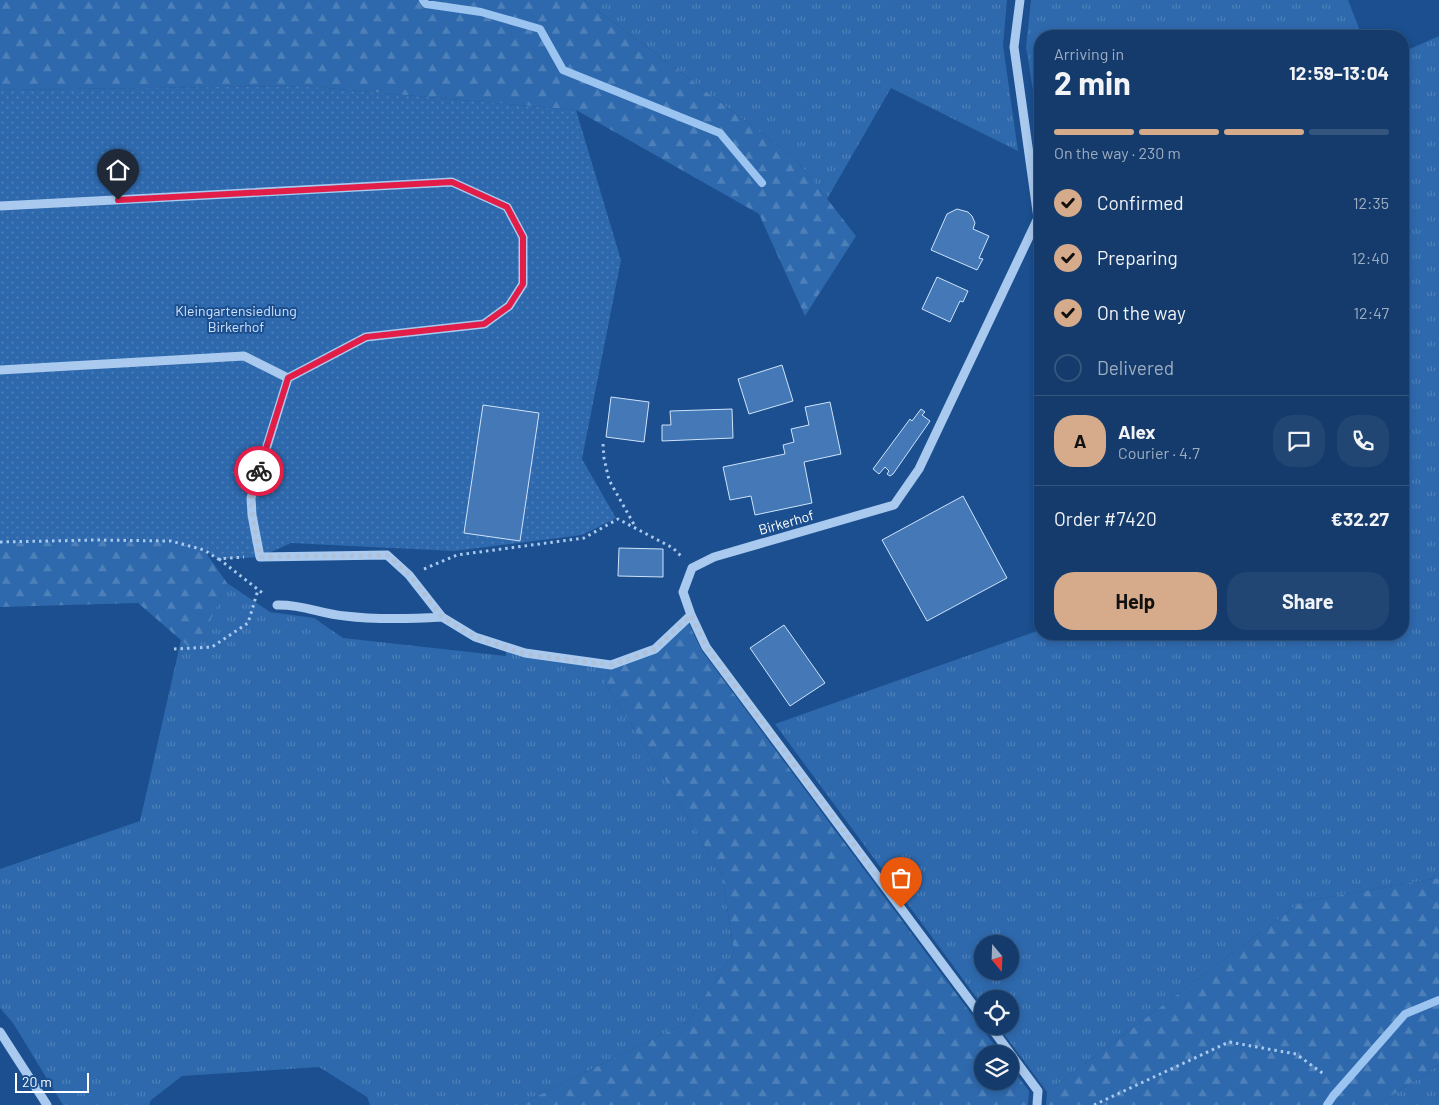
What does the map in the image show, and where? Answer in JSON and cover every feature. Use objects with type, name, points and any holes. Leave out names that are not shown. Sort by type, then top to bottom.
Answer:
[{"type":"street","name":"Birkerhof","points":[[1020,0],[1014,47],[1034,190]]},
{"type":"street","points":[[0,206],[452,182],[507,207],[523,237],[523,284],[509,306],[484,324],[366,337],[288,378],[250,498],[260,557],[387,555],[409,574],[442,617],[475,637],[525,654],[612,665],[655,649],[691,615]]},
{"type":"street","name":"Birkerhof","points":[[692,568],[714,556],[894,505],[919,469],[1034,226]]},
{"type":"street","points":[[0,370],[244,356],[288,378]]},
{"type":"street","points":[[692,568],[683,592],[706,647],[974,1006]]},
{"type":"street","points":[[277,605],[293,604],[344,616],[403,619],[442,617]]},
{"type":"street","points":[[0,1032],[47,1105]]},
{"type":"street","points":[[997,1035],[1038,1091],[1037,1105]]},
{"type":"path","points":[[603,444],[609,480],[636,529]]},
{"type":"path","points":[[409,574],[457,555],[584,538],[618,519],[673,548],[692,568]]},
{"type":"path","points":[[0,542],[171,541],[204,550],[277,605]]},
{"type":"path","points":[[218,559],[260,557]]},
{"type":"path","points":[[174,649],[212,647],[248,623],[258,590]]},
{"type":"path","points":[[1094,1105],[1229,1042],[1296,1054],[1325,1075]]},
{"type":"green space","points":[[0,0],[584,0],[796,159],[856,236],[805,316],[759,214],[576,110],[302,86],[0,90]]},
{"type":"green space","points":[[584,0],[1007,0],[1003,45],[1018,151],[891,88],[827,199],[796,159]]},
{"type":"green space","points":[[1031,0],[1348,0],[1360,30],[1034,30],[1034,97],[1026,47]]},
{"type":"green space","points":[[1439,36],[1439,878],[1301,902],[1047,1092],[1019,1054],[1019,1045],[1012,1045],[1005,1035],[1019,1035],[1019,990],[974,990],[974,994],[775,724],[1034,632],[1034,640],[1409,640],[1409,49]]},
{"type":"green space","name":"Kleingartensiedlung Birkerhof","points":[[302,86],[576,110],[621,260],[582,459],[616,518],[582,535],[454,551],[291,543],[260,557],[218,559],[204,550],[171,541],[0,542],[0,90]]},
{"type":"green space","points":[[171,541],[204,550],[227,583],[196,653],[138,603],[0,607],[0,542]]},
{"type":"green space","points":[[227,583],[270,612],[314,618],[343,638],[506,656],[506,650],[611,668],[605,683],[722,875],[734,952],[688,1022],[519,1105],[370,1105],[367,1097],[319,1067],[182,1076],[151,1100],[149,1105],[63,1105],[13,1023],[0,1008],[0,869],[140,821],[181,640],[196,652]]},
{"type":"green space","points":[[688,622],[702,651],[974,1018],[974,1035],[987,1035],[994,1045],[974,1045],[974,1090],[1019,1090],[1019,1078],[1029,1091],[1028,1105],[519,1105],[688,1022],[734,952],[722,875],[605,683],[611,668],[656,652]]},
{"type":"green space","points":[[1439,878],[1439,1065],[1377,1105],[1046,1105],[1047,1092],[1301,902]]},
{"type":"green space","points":[[1439,1065],[1439,1105],[1377,1105]]},
{"type":"building","points":[[957,209],[968,212],[972,216],[975,223],[973,229],[989,236],[979,258],[983,259],[977,270],[931,250],[947,214]]},
{"type":"building","points":[[937,277],[968,291],[963,302],[960,301],[950,322],[922,309]]},
{"type":"building","points":[[782,365],[793,401],[749,414],[738,379]]},
{"type":"building","points":[[611,397],[649,402],[644,442],[606,437]]},
{"type":"building","points":[[830,402],[841,454],[804,462],[812,503],[755,515],[751,496],[730,500],[723,467],[785,454],[783,445],[794,442],[791,429],[809,425],[805,407]]},
{"type":"building","points":[[483,405],[539,413],[520,541],[464,533]]},
{"type":"building","points":[[732,409],[733,438],[662,441],[662,425],[671,425],[670,411]]},
{"type":"building","points":[[921,409],[925,412],[922,415],[930,421],[893,474],[890,476],[887,474],[889,471],[885,467],[879,474],[873,469],[910,419],[912,421]]},
{"type":"building","points":[[963,496],[1007,578],[927,621],[882,540]]},
{"type":"building","points":[[619,548],[663,549],[663,577],[618,576]]},
{"type":"building","points":[[784,625],[825,683],[790,706],[750,648]]},
{"type":"waterway","points":[[423,0],[426,4],[481,12],[540,29],[563,70],[720,133],[762,183]]},
{"type":"waterway","points":[[1327,1105],[1405,1014],[1439,1000]]},
{"type":"way so far","points":[[259,471],[250,498],[260,557],[387,555],[409,574],[442,617],[475,637],[525,654],[612,665],[655,649],[691,615],[706,647],[901,908]]},
{"type":"route","points":[[118,200],[452,182],[507,207],[523,237],[523,284],[509,306],[484,324],[366,337],[288,378],[259,471]]}]
